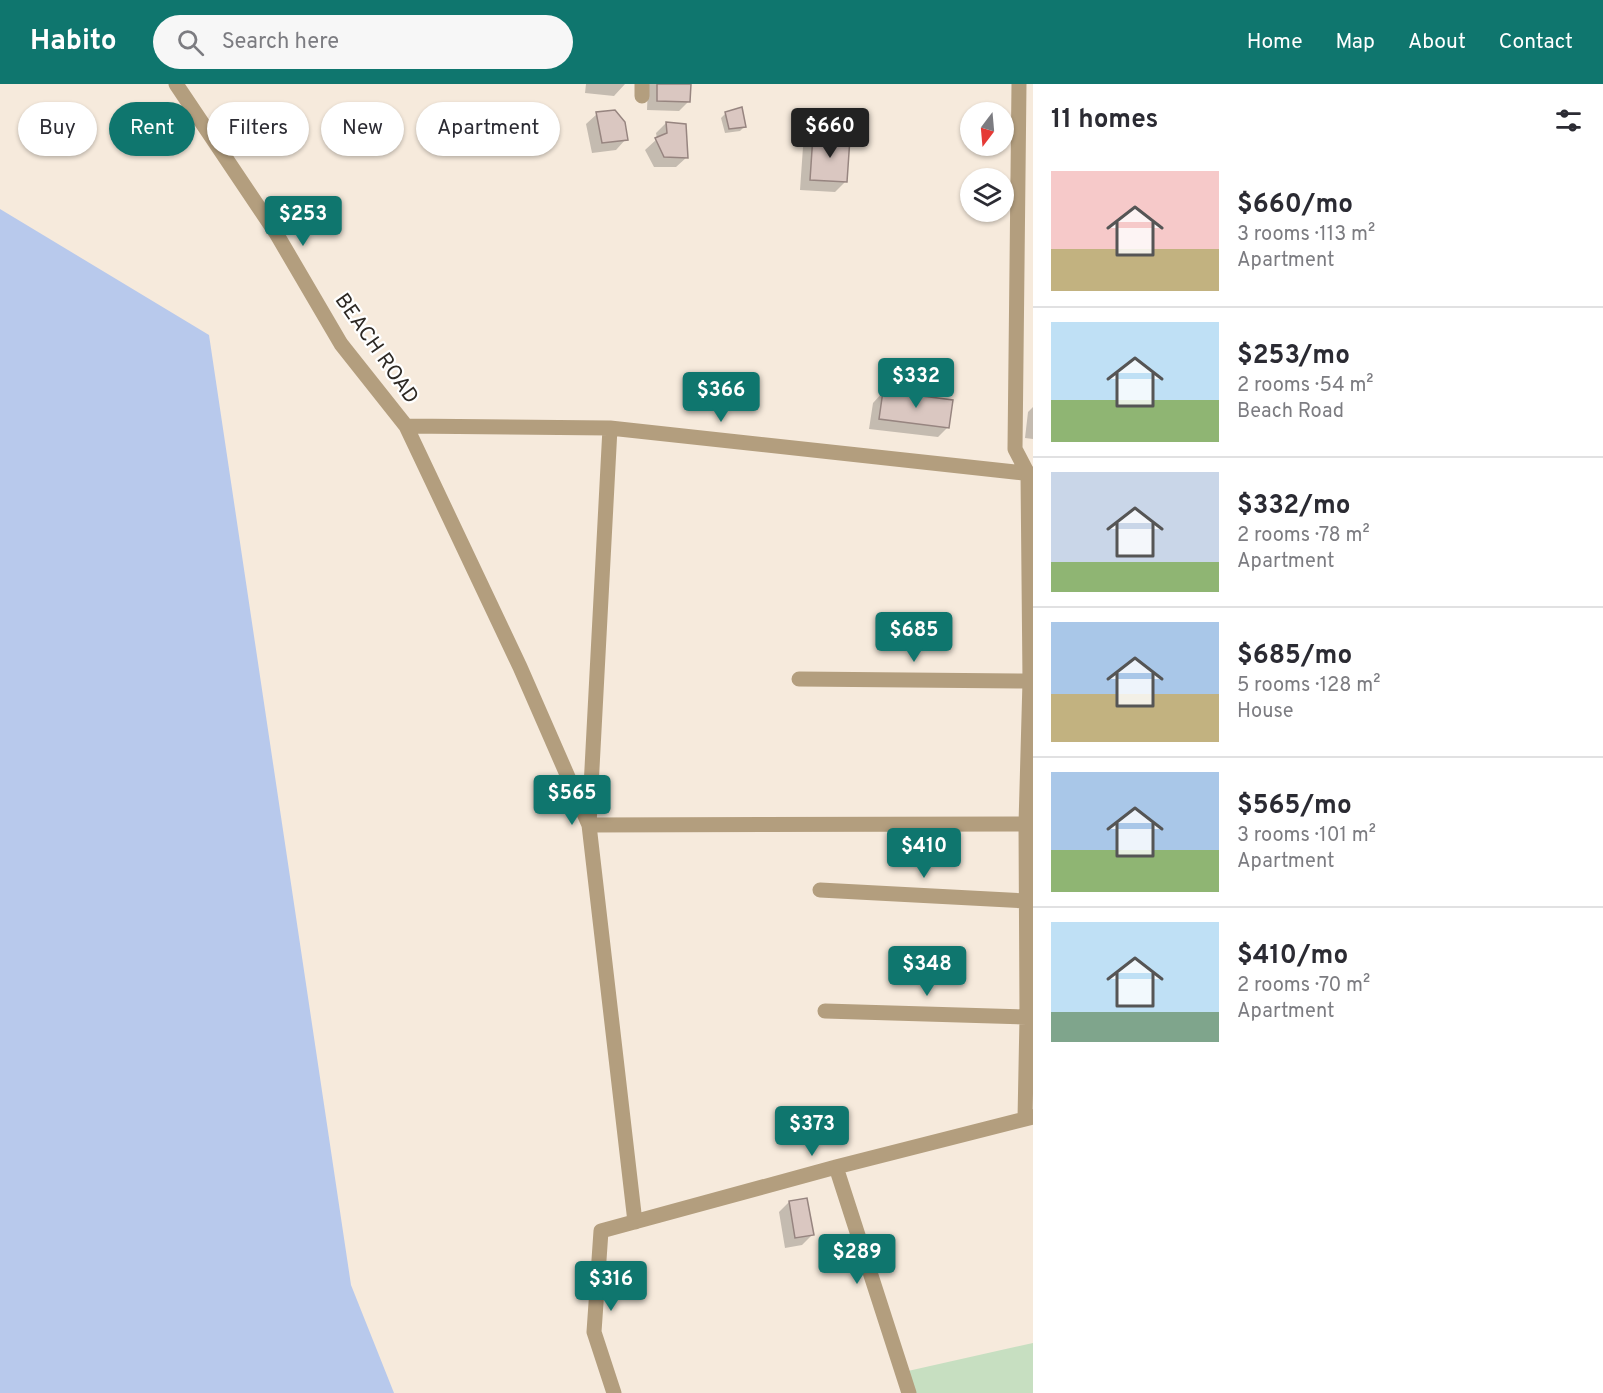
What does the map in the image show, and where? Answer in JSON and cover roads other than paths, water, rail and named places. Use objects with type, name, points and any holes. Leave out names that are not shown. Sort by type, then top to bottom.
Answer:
[{"type":"street","name":"BEACH ROAD","points":[[176,84],[276,233],[341,344],[406,426],[520,667],[589,825]]},
{"type":"street","points":[[614,1393],[594,1332],[601,1231],[836,1167],[1029,1118],[1026,824],[1030,681],[1031,474],[1015,449],[1026,115],[1019,84]]},
{"type":"street","points":[[406,426],[610,428],[1031,474]]},
{"type":"street","points":[[610,428],[589,825],[635,1222]]},
{"type":"street","points":[[799,679],[1030,681]]},
{"type":"street","points":[[589,825],[1026,824]]},
{"type":"street","points":[[820,890],[1026,900]]},
{"type":"street","points":[[825,1011],[1027,1017]]},
{"type":"street","points":[[836,1167],[909,1393]]},
{"type":"water","points":[[0,209],[209,335],[351,1285],[394,1393],[0,1393]]}]
